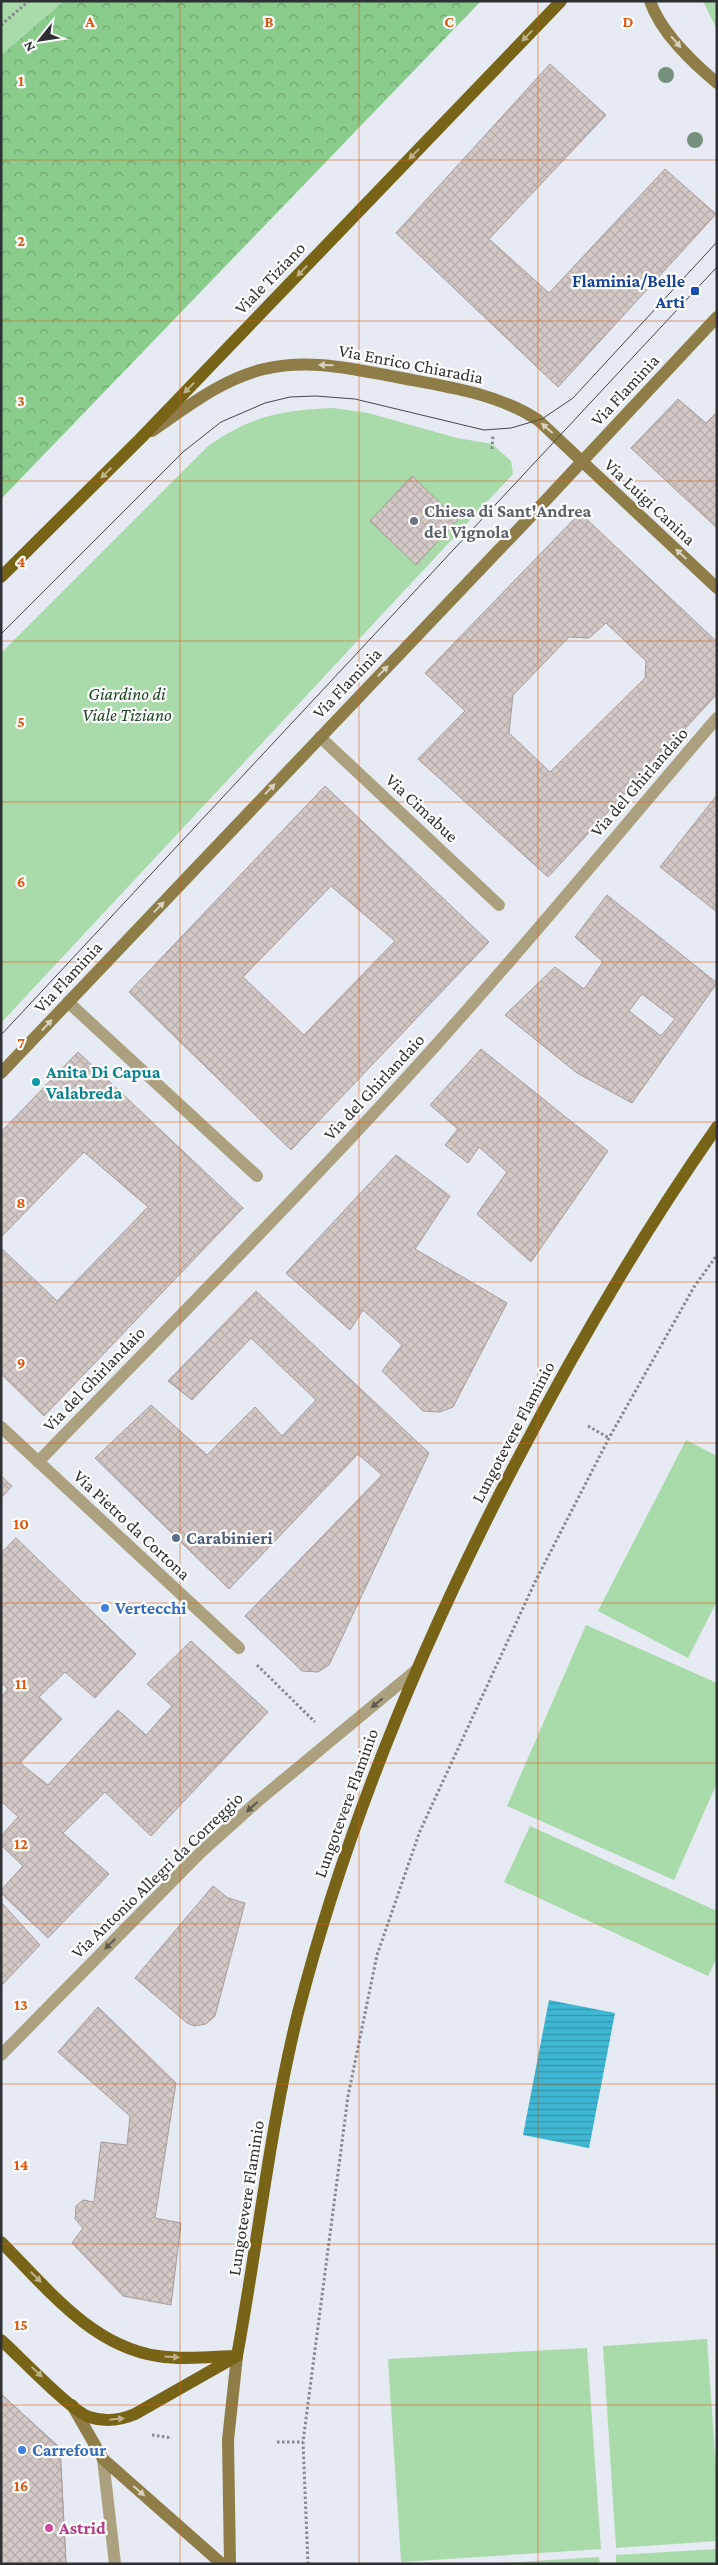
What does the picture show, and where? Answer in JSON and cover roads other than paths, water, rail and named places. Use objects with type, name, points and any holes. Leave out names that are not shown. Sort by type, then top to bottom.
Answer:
[{"type":"main road","name":"Viale Tiziano","points":[[1,576],[141,438],[561,1]]},
{"type":"main road","name":"Lungotevere Flaminio","points":[[237,2356],[268,2161],[298,2016],[352,1831],[415,1671],[493,1506],[547,1402],[646,1232],[717,1128]]},
{"type":"main road","points":[[1,2242],[78,2318],[118,2344],[146,2353],[171,2358],[237,2356]]},
{"type":"main road","points":[[1,2340],[72,2405],[82,2413],[98,2419],[126,2418],[237,2356]]},
{"type":"street","points":[[650,1],[658,19],[670,35],[717,82]]},
{"type":"street","name":"Via Flaminia","points":[[1,1073],[582,462],[717,317]]},
{"type":"street","name":"Via Enrico Chiaradia","points":[[141,438],[207,394],[243,375],[286,365],[338,366],[421,382],[509,404],[538,420],[582,462]]},
{"type":"street","name":"Via Luigi Canina","points":[[582,462],[717,588]]},
{"type":"street","name":"Via del Ghirlandaio","points":[[38,1462],[379,1108],[464,1014],[717,718]]},
{"type":"street","name":"Via Cimabue","points":[[320,737],[499,905]]},
{"type":"street","points":[[68,1002],[257,1176]]},
{"type":"street","name":"Via Pietro da Cortona","points":[[1,1427],[239,1648]]},
{"type":"street","name":"Via Antonio Allegri da Correggio","points":[[1,2054],[200,1853],[258,1801],[415,1671]]},
{"type":"street","name":"Lungotevere Flaminio","points":[[230,2564],[228,2440],[237,2356]]},
{"type":"street","points":[[72,2405],[103,2459],[222,2564]]},
{"type":"street","points":[[103,2459],[115,2564]]},
{"type":"water","points":[[549,2000],[615,2013],[589,2148],[523,2135]]},
{"type":"tram line","points":[[1,634],[183,452],[221,422],[265,403],[290,397],[316,396],[355,399],[484,430],[511,428],[542,419],[573,398],[717,242]]},
{"type":"tram line","points":[[1,1035],[717,267]]},
{"type":"place","name":"Flaminia/Belle Arti","points":[[695,291]]},
{"type":"place","name":"Chiesa di Sant'Andrea del Vignola","points":[[414,521]]},
{"type":"place","name":"Anita Di Capua Valabreda","points":[[36,1082]]},
{"type":"place","name":"Carabinieri","points":[[176,1538]]},
{"type":"place","name":"Vertecchi","points":[[105,1608]]},
{"type":"place","name":"Carrefour","points":[[22,2450]]},
{"type":"place","name":"Astrid","points":[[49,2528]]},
{"type":"park label","name":"Giardino di Viale Tiziano","points":[[127,704]]}]
